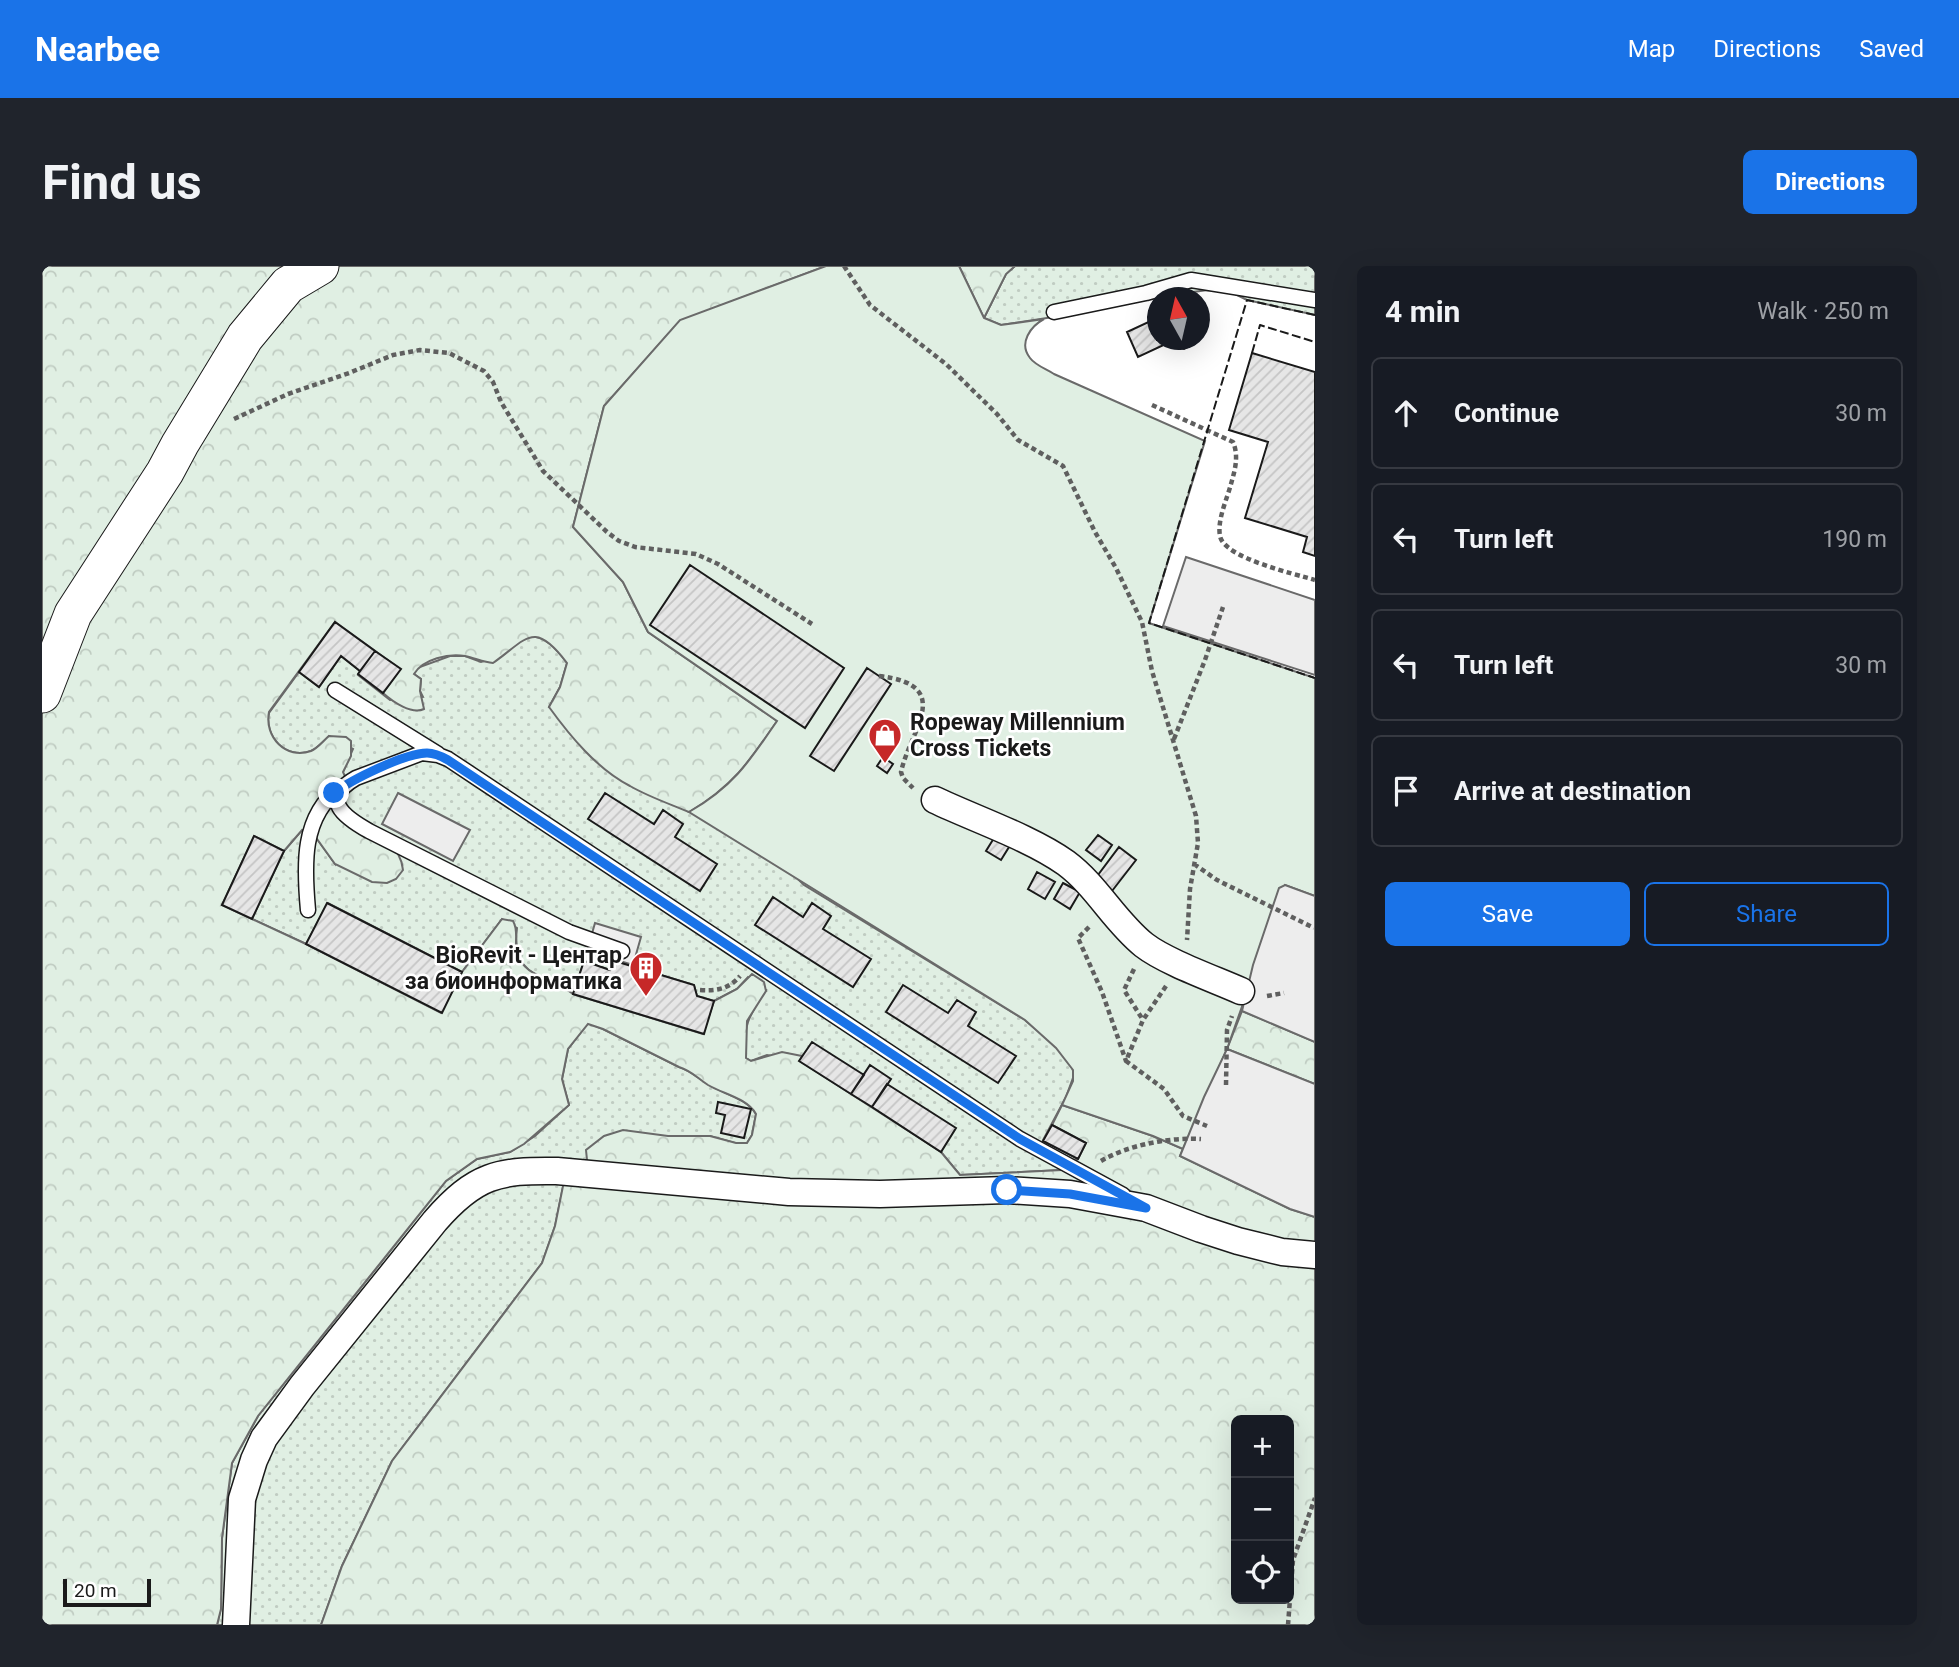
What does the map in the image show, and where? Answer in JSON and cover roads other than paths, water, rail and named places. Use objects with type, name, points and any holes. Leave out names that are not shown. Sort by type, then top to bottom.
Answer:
[{"type":"main road","points":[[42,694],[73,614],[166,472],[245,337],[288,285],[320,266]]},
{"type":"street","points":[[935,800],[1039,846],[1066,863],[1091,885],[1124,926],[1145,946],[1241,991]]},
{"type":"street","points":[[236,1625],[242,1499],[264,1438],[302,1386],[435,1221],[469,1187],[487,1178],[524,1170],[789,1192],[880,1194],[1041,1191],[1108,1199],[1146,1208],[1238,1241],[1282,1252],[1315,1255]]},
{"type":"lane","points":[[1054,312],[1137,295],[1191,280],[1315,300]]},
{"type":"lane","points":[[335,690],[448,760],[1020,1139],[1146,1208]]},
{"type":"lane","points":[[308,910],[305,862],[311,829],[324,802],[348,783],[422,753],[438,755],[448,760]]},
{"type":"lane","points":[[348,783],[337,799],[338,808],[346,818],[437,867],[569,932],[622,951]]},
{"type":"place","name":"Ropeway Millennium Cross Tickets","points":[[885,765]]},
{"type":"place","name":"BioRevit - Центар за биоинформатика","points":[[646,998]]}]
